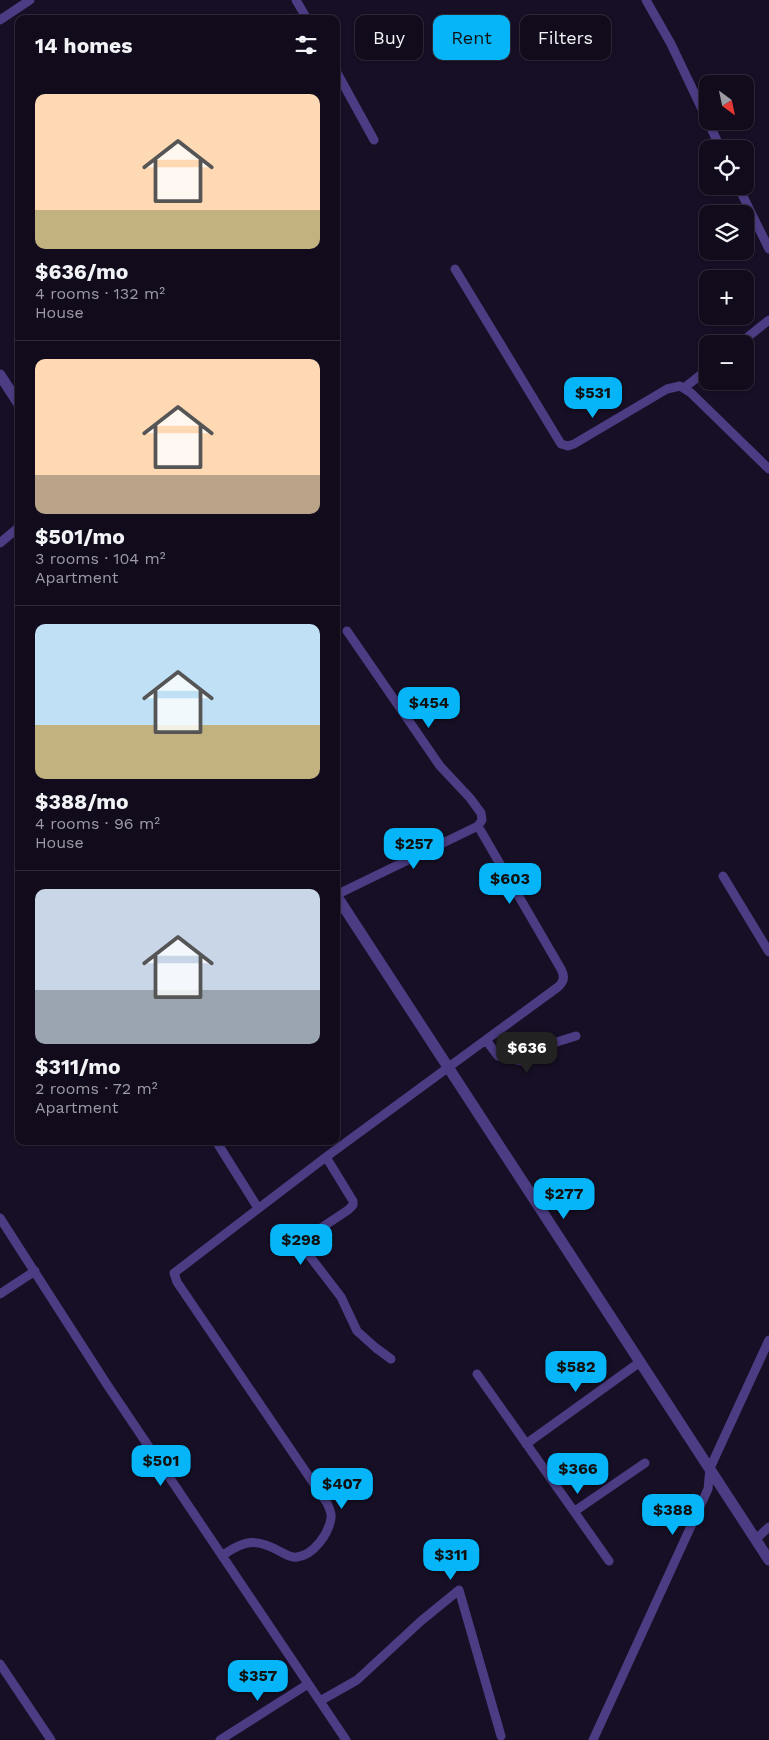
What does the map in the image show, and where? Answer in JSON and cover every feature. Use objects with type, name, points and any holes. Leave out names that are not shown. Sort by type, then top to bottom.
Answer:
[{"type":"street","points":[[0,20],[30,0]]},
{"type":"street","points":[[296,0],[305,15]]},
{"type":"street","points":[[646,0],[672,44],[716,140]]},
{"type":"street","points":[[340,78],[374,140]]},
{"type":"street","points":[[742,195],[769,249]]},
{"type":"street","points":[[455,269],[561,444],[568,446],[574,444],[671,387],[684,388],[769,469]]},
{"type":"street","points":[[750,335],[769,320]]},
{"type":"street","points":[[0,375],[15,398]]},
{"type":"street","points":[[684,388],[699,376]]},
{"type":"street","points":[[0,543],[15,530]]},
{"type":"street","points":[[340,893],[482,823],[482,817],[476,806],[440,766],[346,631]]},
{"type":"street","points":[[222,1556],[246,1542],[259,1542],[268,1544],[297,1558],[308,1553],[319,1544],[332,1516],[327,1503],[174,1276],[175,1272],[326,1157],[560,985],[564,975],[478,826]]},
{"type":"street","points":[[723,876],[769,952]]},
{"type":"street","points":[[340,901],[769,1560]]},
{"type":"street","points":[[486,1040],[498,1056],[527,1062],[534,1060],[543,1047],[576,1036]]},
{"type":"street","points":[[219,1145],[258,1208]]},
{"type":"street","points":[[326,1157],[353,1204],[350,1209],[309,1236],[305,1242],[305,1250],[335,1288],[357,1331],[390,1359]]},
{"type":"street","points":[[0,1218],[106,1383],[346,1740]]},
{"type":"street","points":[[0,1294],[35,1271]]},
{"type":"street","points":[[593,1740],[708,1489],[710,1468],[769,1340]]},
{"type":"street","points":[[526,1444],[640,1362]]},
{"type":"street","points":[[477,1374],[609,1561]]},
{"type":"street","points":[[575,1511],[645,1463]]},
{"type":"street","points":[[756,1539],[769,1527]]},
{"type":"street","points":[[320,1702],[358,1680],[421,1621],[459,1590],[501,1736]]},
{"type":"street","points":[[0,1664],[51,1740]]},
{"type":"street","points":[[220,1740],[308,1684]]}]
